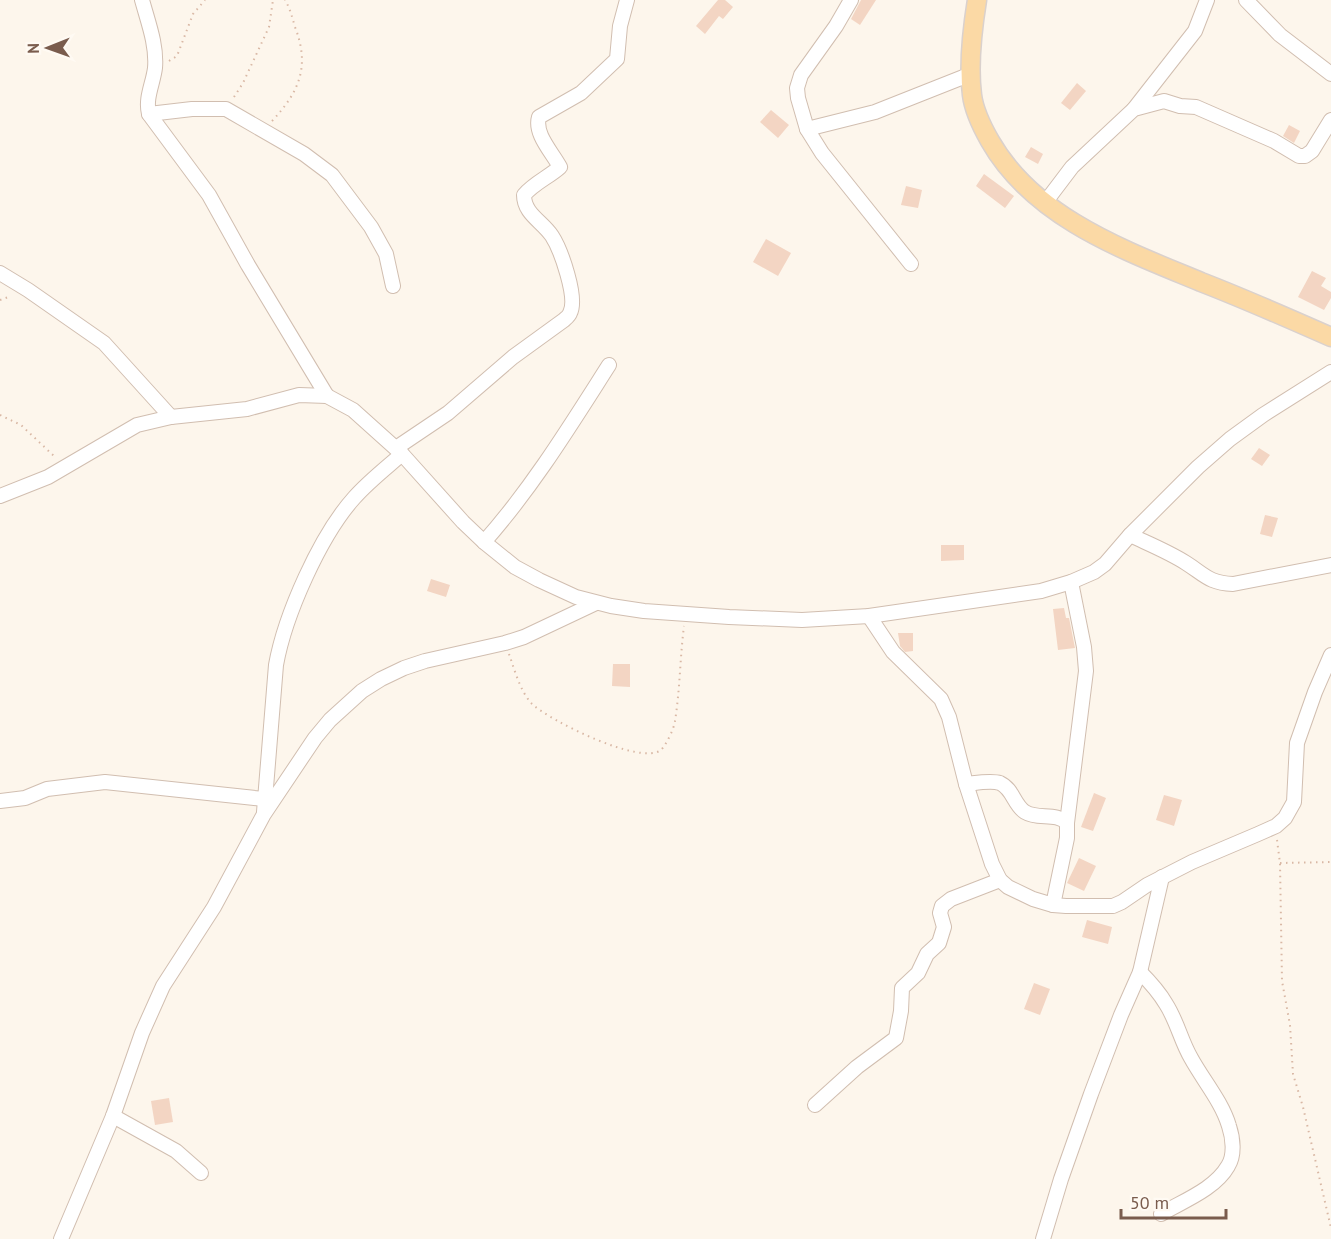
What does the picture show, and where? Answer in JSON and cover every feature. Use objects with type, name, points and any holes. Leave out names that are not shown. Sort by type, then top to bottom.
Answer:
[{"type":"main road","points":[[976,0],[971,74],[972,96],[981,126],[1001,160],[1044,204],[1080,227],[1143,260],[1202,282],[1331,337]]},
{"type":"street","points":[[141,0],[155,52],[154,71],[147,104],[149,114],[209,195],[248,266],[327,396]]},
{"type":"street","points":[[264,814],[276,665],[280,645],[290,615],[314,562],[338,519],[354,498],[399,451],[570,313],[572,302],[567,268],[552,236],[525,208],[524,195],[560,167],[540,134],[537,124],[539,117],[580,93],[617,59],[620,26],[627,0]]},
{"type":"street","points":[[851,0],[836,26],[801,75],[796,88],[807,129],[822,153],[911,264]]},
{"type":"street","points":[[1044,204],[1072,167],[1134,109],[1195,31],[1207,0]]},
{"type":"street","points":[[1246,0],[1281,35],[1331,74]]},
{"type":"street","points":[[807,129],[876,112],[971,74]]},
{"type":"street","points":[[1134,109],[1164,101],[1180,106],[1196,107],[1274,141],[1299,156],[1305,156],[1311,151],[1331,120]]},
{"type":"street","points":[[149,114],[192,109],[226,109],[304,154],[332,175],[371,227],[386,254],[393,286]]},
{"type":"street","points":[[0,273],[104,343],[171,417]]},
{"type":"street","points":[[484,542],[532,483],[609,365]]},
{"type":"street","points":[[0,509],[3,495],[48,477],[137,425],[171,417],[247,409],[299,395],[327,396],[352,410],[399,451],[484,542],[515,567],[576,597],[596,603],[644,611],[685,612],[729,617],[802,620],[869,616],[1022,594],[1071,582],[1100,569],[1130,535],[1198,467],[1263,415],[1331,372]]},
{"type":"street","points":[[1130,535],[1187,564],[1204,577],[1217,583],[1233,584],[1331,565]]},
{"type":"street","points":[[1053,905],[1066,838],[1086,671],[1084,647],[1071,582]]},
{"type":"street","points":[[63,1237],[114,1116],[154,1004],[163,986],[214,907],[264,814],[315,738],[344,705],[381,679],[425,661],[505,643],[533,633],[596,603]]},
{"type":"street","points":[[869,616],[893,652],[941,699],[949,717],[966,784],[992,864],[1000,880],[1019,892],[1053,905],[1113,906],[1192,862],[1276,826],[1290,812],[1294,802],[1297,743],[1331,655]]},
{"type":"street","points":[[0,801],[25,798],[47,789],[105,782],[264,799]]},
{"type":"street","points":[[966,784],[991,782],[1003,784],[1024,812],[1037,816],[1057,817],[1067,823]]},
{"type":"street","points":[[1043,1239],[1091,1094],[1140,972],[1162,877]]},
{"type":"street","points":[[815,1105],[857,1067],[896,1038],[902,988],[918,973],[927,954],[939,943],[944,927],[939,913],[942,906],[951,899],[1000,880]]},
{"type":"street","points":[[1140,972],[1155,987],[1168,1006],[1189,1055],[1223,1111],[1232,1140],[1229,1166],[1221,1175],[1161,1214]]},
{"type":"street","points":[[114,1116],[176,1151],[201,1173]]},
{"type":"path","points":[[154,71],[177,56],[193,14],[205,0]]},
{"type":"path","points":[[226,109],[243,83],[269,27],[273,0]]},
{"type":"path","points":[[263,129],[292,96],[303,71],[299,37],[285,0]]},
{"type":"path","points":[[0,415],[21,425],[65,467]]},
{"type":"path","points":[[505,643],[522,690],[533,704],[552,717],[614,748],[638,754],[651,754],[662,749],[675,724],[685,612]]},
{"type":"path","points":[[1276,826],[1280,863],[1282,981],[1291,1036],[1293,1074],[1303,1107],[1330,1228]]},
{"type":"path","points":[[1280,863],[1331,862]]},
{"type":"building","points":[[718,0],[725,0],[733,7],[723,19],[719,16],[705,34],[696,26]]},
{"type":"building","points":[[861,0],[876,0],[860,25],[851,19]]},
{"type":"building","points":[[1077,83],[1086,91],[1070,110],[1061,103]]},
{"type":"building","points":[[771,110],[789,125],[778,138],[760,122]]},
{"type":"building","points":[[1289,125],[1300,131],[1294,143],[1283,136]]},
{"type":"building","points":[[1031,147],[1043,154],[1038,164],[1025,157]]},
{"type":"building","points":[[984,174],[1014,196],[1005,208],[976,186]]},
{"type":"building","points":[[906,186],[922,190],[918,208],[901,205]]},
{"type":"building","points":[[766,239],[791,253],[778,276],[753,262]]},
{"type":"building","points":[[1312,271],[1326,278],[1321,286],[1331,292],[1331,298],[1324,310],[1298,297]]},
{"type":"building","points":[[1259,448],[1270,455],[1262,466],[1251,459]]},
{"type":"building","points":[[1265,515],[1278,518],[1272,537],[1260,534]]},
{"type":"building","points":[[941,545],[964,545],[964,560],[941,561]]},
{"type":"building","points":[[431,579],[450,585],[446,597],[427,591]]},
{"type":"building","points":[[1064,608],[1066,618],[1069,618],[1075,648],[1058,650],[1053,609]]},
{"type":"building","points":[[898,633],[913,633],[913,651],[905,652],[900,646]]},
{"type":"building","points":[[613,664],[630,664],[630,687],[612,686]]},
{"type":"building","points":[[1094,793],[1106,798],[1093,831],[1081,827]]},
{"type":"building","points":[[1164,795],[1182,800],[1174,826],[1156,820]]},
{"type":"building","points":[[1079,858],[1096,866],[1084,891],[1067,883]]},
{"type":"building","points":[[1087,920],[1112,927],[1108,944],[1082,937]]},
{"type":"building","points":[[1034,983],[1050,989],[1040,1015],[1024,1009]]},
{"type":"building","points":[[169,1098],[173,1122],[155,1125],[151,1101]]}]
